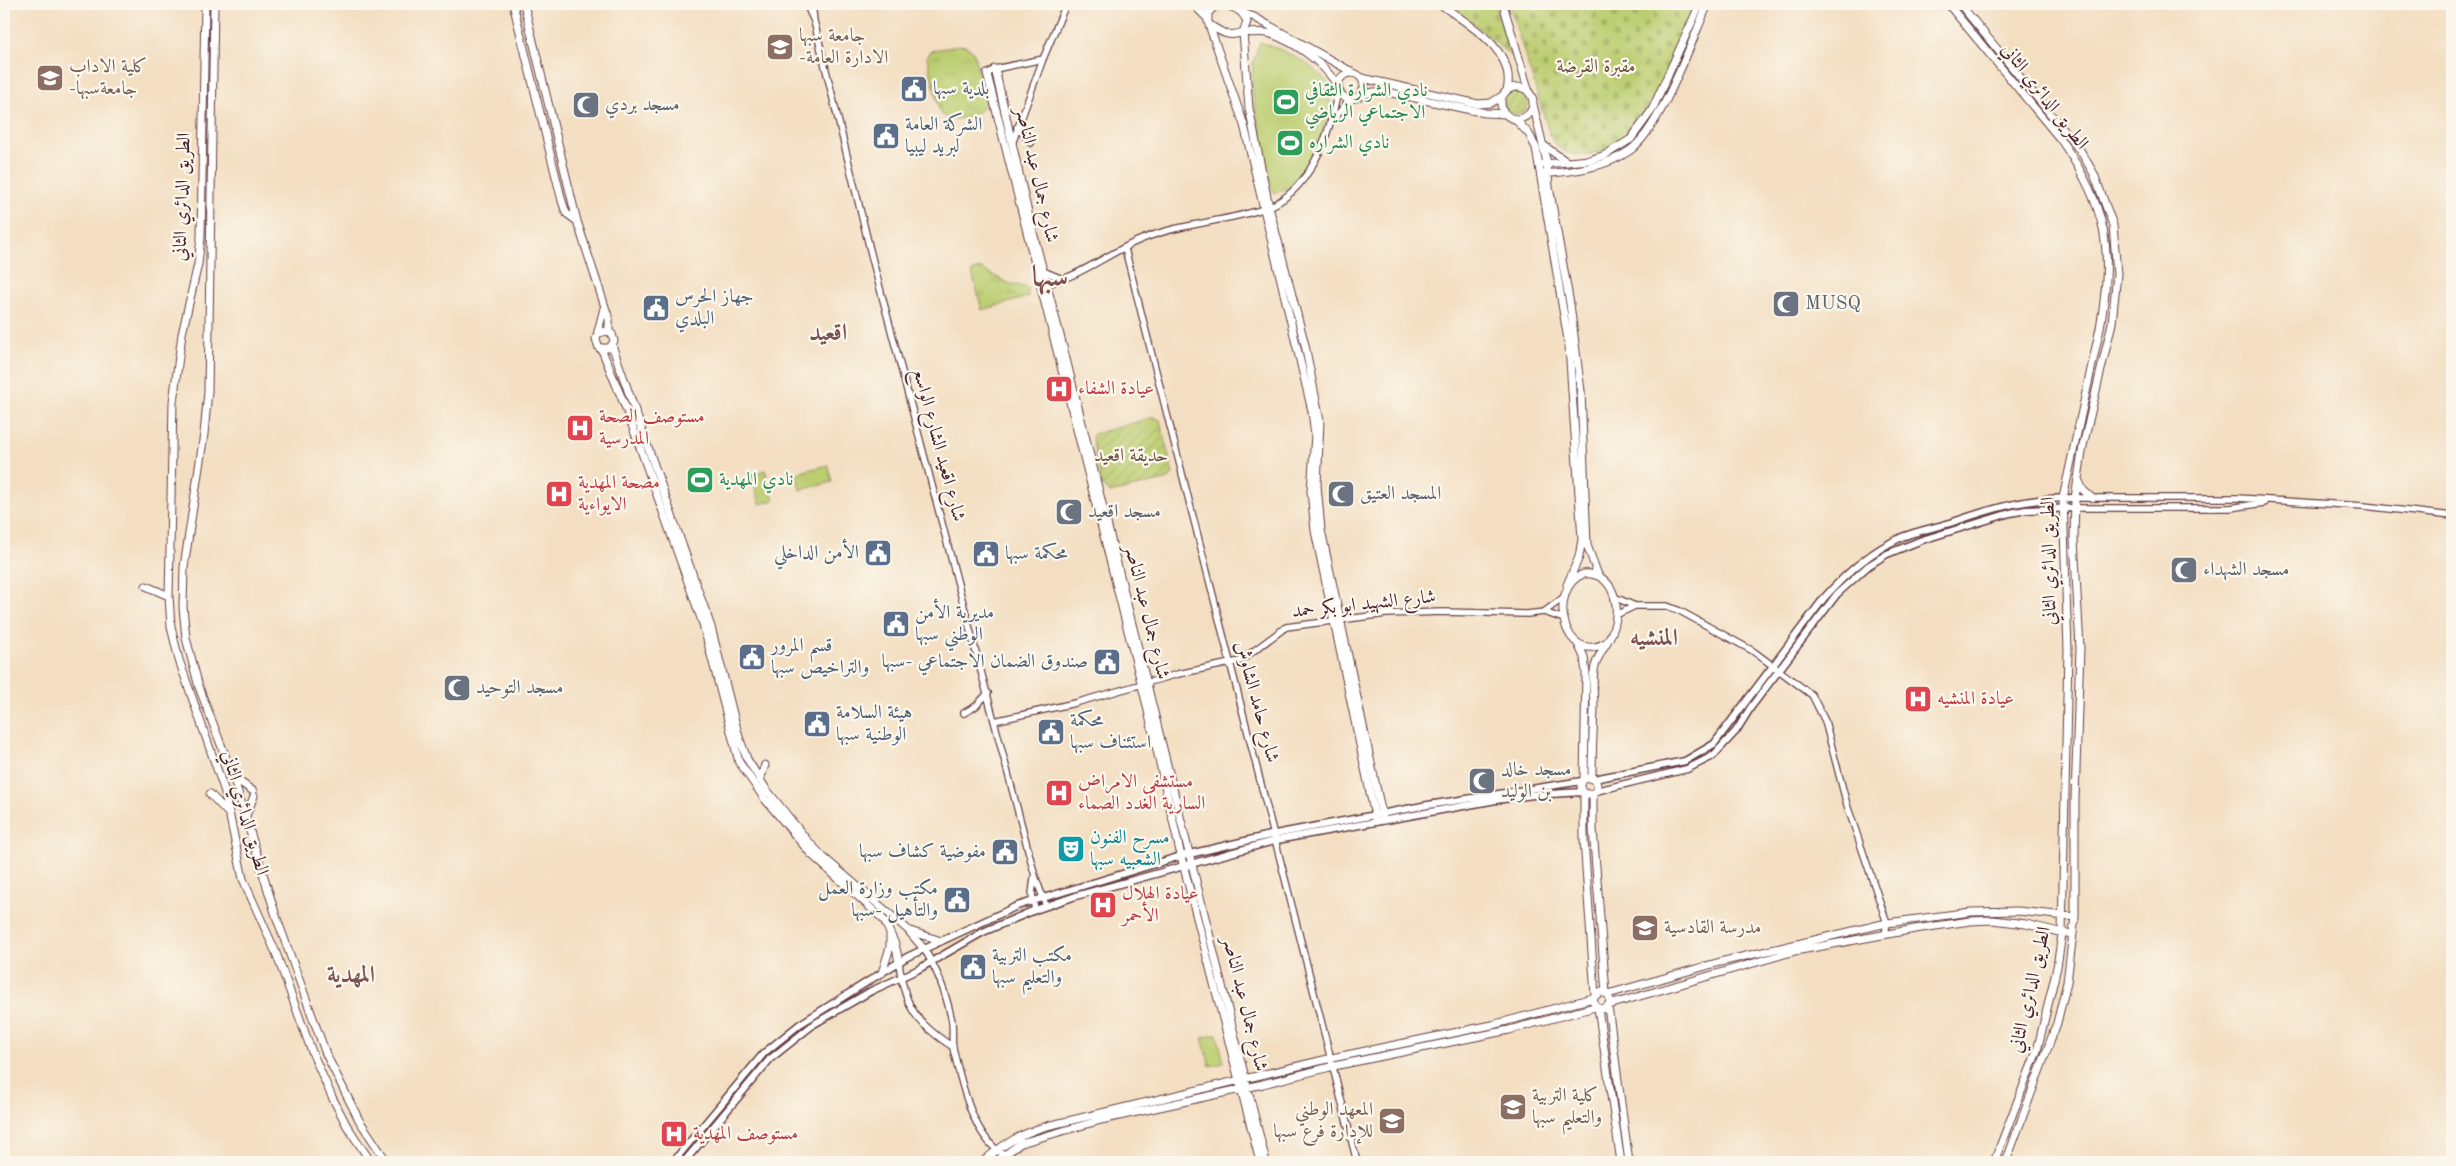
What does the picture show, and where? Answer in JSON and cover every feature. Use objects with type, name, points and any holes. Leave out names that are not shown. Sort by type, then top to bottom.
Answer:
[{"type":"main road","name":"الطريق الدائري الثاني","points":[[205,4],[201,237],[198,264],[186,312],[174,388],[172,422],[169,596],[171,627],[179,660],[224,789],[244,879],[276,953],[312,1052],[347,1126],[371,1162]]},
{"type":"main road","name":"الطريق الدائري الثاني","points":[[214,4],[208,391],[205,426],[184,567],[183,620],[199,687],[232,776],[276,916],[326,1054],[359,1120],[387,1162]]},
{"type":"main road","points":[[513,4],[562,201],[566,212],[577,221]]},
{"type":"main road","points":[[524,4],[577,221],[609,320],[609,332],[613,337],[612,345],[712,627],[739,737],[747,759],[760,780],[806,840],[823,857],[907,929],[924,949]]},
{"type":"main road","points":[[1193,4],[1208,22],[1228,34],[1243,32],[1272,34],[1316,59],[1327,70],[1342,96],[1350,99],[1373,92],[1387,92],[1490,114],[1506,114],[1516,119],[1532,139],[1543,164]]},
{"type":"main road","points":[[1379,817],[1337,620],[1319,515],[1318,485],[1321,432],[1315,388],[1244,125],[1208,22],[1211,8],[1222,4],[1241,9],[1362,78],[1478,104],[1491,103],[1505,93],[1519,87],[1529,92]]},
{"type":"main road","points":[[1440,4],[1470,26],[1503,56],[1510,74],[1501,105],[1506,114]]},
{"type":"main road","points":[[1503,4],[1533,104],[1542,144],[1543,164],[1570,346],[1582,539],[1579,557],[1563,598],[1564,619],[1571,639],[1578,644],[1591,648],[1605,643]]},
{"type":"main road","points":[[1543,164],[1590,160],[1604,155],[1634,136],[1652,110],[1700,4]]},
{"type":"main road","points":[[1545,174],[1592,168],[1610,161],[1638,144],[1658,116],[1708,4]]},
{"type":"main road","name":"الطريق الدائري الثاني","points":[[1948,4],[2065,145],[2089,188],[2106,240],[2107,274],[2104,304],[2063,498],[2068,650],[2064,917],[2062,934],[2057,967],[2037,1051],[1994,1162]]},
{"type":"main road","name":"الطريق الدائري الثاني","points":[[1960,4],[2080,150],[2094,174],[2113,225],[2117,274],[2115,306],[2075,498],[2074,539],[2080,648],[2075,799],[2075,917],[2073,935],[2067,982],[2057,1023],[2006,1162]]},
{"type":"main road","points":[[1241,9],[1247,22],[1243,32],[1249,108],[1266,208]]},
{"type":"main road","name":"شارع جمال عبد الناصر","points":[[995,68],[1008,145],[1144,684],[1191,854],[1243,1080],[1266,1162]]},
{"type":"main road","points":[[1338,87],[1342,76],[1352,72]]},
{"type":"main road","name":"شارع جمال عبد الناصر","points":[[987,74],[1042,271],[1043,285]]},
{"type":"main road","points":[[1360,96],[1364,86],[1362,78]]},
{"type":"main road","points":[[1516,119],[1529,113],[1533,104]]},
{"type":"main road","points":[[1542,144],[1567,162]]},
{"type":"main road","points":[[1549,187],[1561,172]]},
{"type":"main road","points":[[1545,174],[1549,187],[1576,342],[1581,391],[1587,544],[1598,575],[1609,584],[1614,597],[1616,615],[1613,630],[1605,643],[1594,673],[1588,779],[1583,792],[1584,840],[1594,996],[1622,1162]]},
{"type":"main road","points":[[604,306],[596,342],[627,411],[703,624],[739,762],[764,798],[811,854],[878,914],[889,929],[900,962]]},
{"type":"main road","points":[[599,334],[609,332]]},
{"type":"main road","points":[[600,348],[607,349],[612,345]]},
{"type":"main road","points":[[2078,479],[2083,490],[2092,498]]},
{"type":"main road","points":[[673,1162],[764,1053],[800,1024],[900,962],[940,941],[1032,901],[1181,856],[1379,817],[1676,764],[1706,751],[1722,736],[1774,664],[1833,588],[1874,553],[1903,537],[1996,507],[2031,500],[2075,498]]},
{"type":"main road","points":[[1379,817],[1533,794],[1594,792],[1679,771],[1705,761],[1736,732],[1751,708],[1837,594],[1868,566],[1887,554],[1922,540],[2010,513],[2075,508]]},
{"type":"main road","points":[[1568,585],[1583,574],[1598,575]]},
{"type":"main road","points":[[146,586],[169,596]]},
{"type":"main road","points":[[1578,644],[1584,658],[1586,674],[1588,779]]},
{"type":"main road","name":"شارع جمال عبد الناصر","points":[[1144,684],[1181,856],[1243,1080]]},
{"type":"main road","points":[[760,780],[765,765]]},
{"type":"main road","points":[[232,776],[253,794],[245,818]]},
{"type":"main road","points":[[1588,779],[1597,785],[1594,792],[1593,829],[1607,994],[1610,1000],[1609,1006],[1629,1162]]},
{"type":"main road","points":[[210,794],[231,816]]},
{"type":"main road","points":[[684,1162],[770,1059],[814,1024],[871,991],[901,977],[983,932],[1034,910],[1276,837]]},
{"type":"main road","points":[[984,1162],[996,1150],[1022,1133],[1047,1126],[1332,1058],[1492,1026],[1594,996],[1600,992],[1607,994],[1720,962],[1887,923],[1971,912],[2018,911],[2075,917]]},
{"type":"main road","points":[[995,1162],[1003,1154],[1021,1143],[1101,1120],[1334,1066],[1509,1030],[1597,1008],[1603,1009],[1795,951],[1885,934],[1970,921],[1993,920],[2026,924],[2062,934],[2073,935]]},
{"type":"main road","points":[[882,973],[890,947],[889,929]]},
{"type":"main road","points":[[907,929],[940,941]]},
{"type":"main road","name":"شارع جمال عبد الناصر","points":[[1245,1088],[1260,1162]]},
{"type":"street","name":"شارع اقعيد الشارع الواسع","points":[[806,4],[814,21]]},
{"type":"street","name":"شارع اقعيد الشارع الواسع","points":[[812,4],[814,21],[872,258],[1035,876]]},
{"type":"street","points":[[1008,145],[1018,127],[1066,4]]},
{"type":"street","points":[[987,74],[995,68],[1043,59]]},
{"type":"street","points":[[1332,120],[1338,87]]},
{"type":"street","points":[[1043,285],[1081,272],[1143,238],[1266,208],[1291,194],[1302,180],[1332,120],[1350,99]]},
{"type":"street","points":[[1018,127],[1031,143]]},
{"type":"street","name":"شارع حامد الشاوش","points":[[1125,249],[1230,664],[1276,837],[1357,1162]]},
{"type":"street","points":[[1042,271],[1060,278]]},
{"type":"street","points":[[2075,498],[2223,498],[2364,506],[2452,516]]},
{"type":"street","points":[[2075,508],[2230,508],[2268,502]]},
{"type":"street","points":[[1614,597],[1635,606],[1673,608],[1754,651],[1774,664],[1812,695],[1825,721],[1847,805],[1887,923],[1885,934]]},
{"type":"street","points":[[1544,612],[1563,598]]},
{"type":"street","points":[[1616,615],[1635,606]]},
{"type":"street","name":"شارع الشهيد ابو بكر حمد","points":[[994,720],[1075,703],[1178,674],[1230,664],[1245,659],[1286,627],[1386,614],[1442,612],[1526,614],[1544,612],[1564,619]]},
{"type":"street","points":[[964,713],[976,706],[988,693]]},
{"type":"street","points":[[1035,876],[1046,906]]},
{"type":"street","points":[[1034,910],[1032,901],[1035,876]]},
{"type":"street","points":[[924,949],[931,961],[951,1017],[953,1047],[969,1106],[980,1130],[996,1150],[1003,1154]]},
{"type":"street","points":[[900,962],[901,977],[912,1010],[924,1028],[953,1047]]},
{"type":"green space","name":"مقبرة القرضة","points":[[1443,4],[1495,4],[1511,56],[1471,21]]},
{"type":"green space","name":"مقبرة القرضة","points":[[1509,4],[1693,4],[1654,97],[1636,130],[1628,138],[1609,148],[1594,153],[1577,155],[1563,151],[1551,138]]},
{"type":"green space","name":"نادي الشراره","points":[[1260,42],[1299,59],[1315,70],[1331,86],[1329,118],[1305,169],[1289,188],[1275,193],[1272,190],[1252,91],[1253,62]]},
{"type":"green space","points":[[959,45],[966,46],[973,51],[986,101],[975,114],[958,119],[947,119],[940,113],[927,57],[931,51]]},
{"type":"green space","points":[[1516,90],[1525,93],[1528,102],[1525,111],[1516,114],[1507,111],[1504,102],[1507,93]]},
{"type":"green space","points":[[979,268],[1008,283],[1028,288],[1028,297],[982,310],[972,272]]},
{"type":"green space","name":"حديقة اقعيد","points":[[1154,417],[1160,420],[1173,474],[1169,479],[1110,493],[1101,485],[1092,437],[1094,434]]},
{"type":"green space","points":[[828,465],[832,482],[800,490],[796,473]]},
{"type":"green space","points":[[765,470],[774,500],[760,504],[751,475]]},
{"type":"green space","points":[[1217,1034],[1224,1063],[1210,1066],[1202,1038]]},
{"type":"place","name":"جامعة سبها -الادارة العامة","points":[[780,47]]},
{"type":"place","name":"كلية الاداب -جامعةسبها","points":[[50,78]]},
{"type":"place","name":"بلدية سبها","points":[[914,89]]},
{"type":"place","name":"نادي الشرارة الثقافي الاجتماعي الرياضي","points":[[1286,102]]},
{"type":"place","name":"مسجد بردي","points":[[586,105]]},
{"type":"place","name":"الشركة العامة لبريد ليبيا","points":[[886,136]]},
{"type":"place","name":"نادي الشراره","points":[[1290,143]]},
{"type":"place","name":"MUSQ","points":[[1786,304]]},
{"type":"place","name":"جهاز الحرس البلدي","points":[[656,308]]},
{"type":"place","name":"عيادة الشفاء","points":[[1059,389]]},
{"type":"place","name":"مستوصف الصحة المدرسية","points":[[580,428]]},
{"type":"place","name":"نادي المهدية","points":[[700,480]]},
{"type":"place","name":"مصحة المهدية الايواءية","points":[[559,494]]},
{"type":"place","name":"المسجد العتيق","points":[[1341,494]]},
{"type":"place","name":"مسجد اقعيد","points":[[1069,512]]},
{"type":"place","name":"الأمن الداخلي","points":[[878,553]]},
{"type":"place","name":"محكمة سبها","points":[[986,554]]},
{"type":"place","name":"مسجد الشهداء","points":[[2184,570]]},
{"type":"place","name":"مديرية الأمن الوطني سبها","points":[[896,624]]},
{"type":"place","name":"قسم المرور والتراخيص سبها","points":[[752,657]]},
{"type":"place","name":"صندوق الضمان الاجتماعي -سبها","points":[[1107,662]]},
{"type":"place","name":"مسجد التوحيد","points":[[457,688]]},
{"type":"place","name":"عيادة المنشيه","points":[[1918,699]]},
{"type":"place","name":"هيئة السلامة الوطنية سبها","points":[[817,724]]},
{"type":"place","name":"محكمة استئناف سبها","points":[[1051,732]]},
{"type":"place","name":"مسجد خالد بن الوليد","points":[[1482,781]]},
{"type":"place","name":"مستشفي الامراض السارية الغدد الصماء","points":[[1059,793]]},
{"type":"place","name":"مسرح الفنون الشعبيه سبها","points":[[1071,849]]},
{"type":"place","name":"مفوضية كشاف سبها","points":[[1005,852]]},
{"type":"place","name":"مكتب وزارة العمل والتأهيل -سبها","points":[[957,900]]},
{"type":"place","name":"عيادة الهلال الأحمر","points":[[1103,905]]},
{"type":"place","name":"مدرسة القادسية","points":[[1645,928]]},
{"type":"place","name":"مكتب التربية والتعليم سبها","points":[[973,967]]},
{"type":"place","name":"كلية التربية والتعليم سبها","points":[[1513,1107]]},
{"type":"place","name":"المعهد الوطني للإدارة فرع سبها","points":[[1392,1121]]},
{"type":"place","name":"مستوصف المهدية","points":[[674,1134]]},
{"type":"district","name":"سبها","points":[[1050,278]]},
{"type":"district","name":"اقعيد","points":[[828,334]]},
{"type":"district","name":"المنشيه","points":[[1654,639]]},
{"type":"district","name":"المهدية","points":[[351,976]]}]
